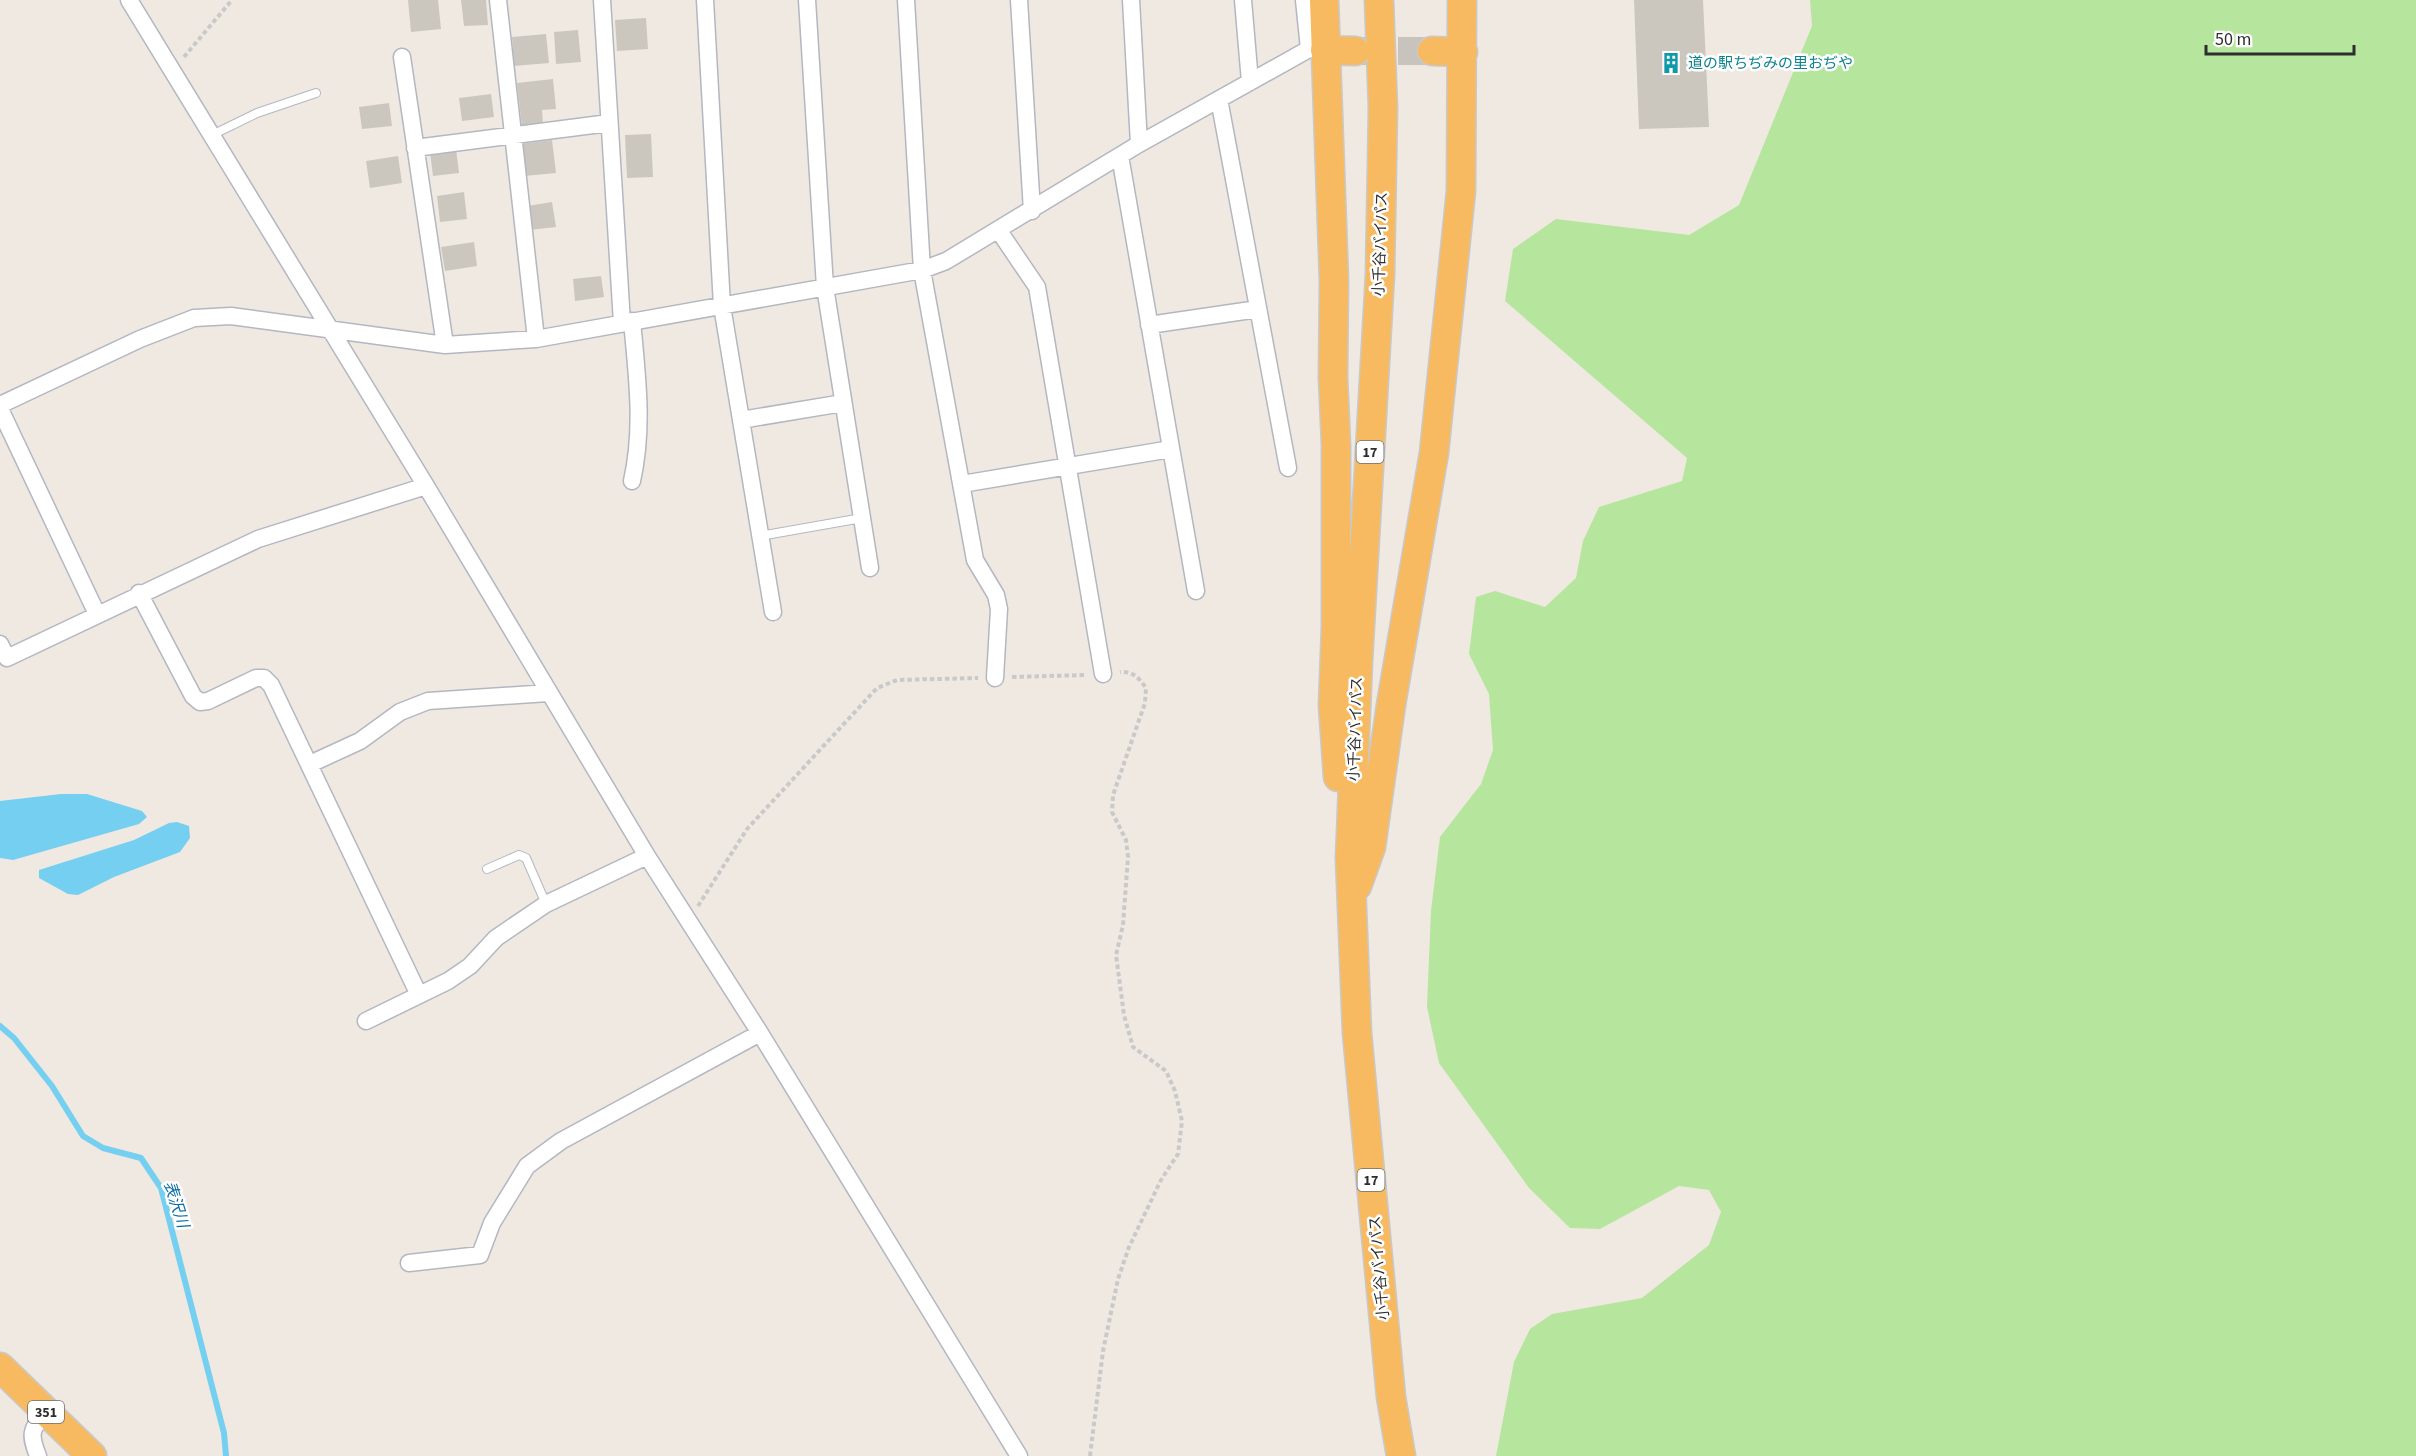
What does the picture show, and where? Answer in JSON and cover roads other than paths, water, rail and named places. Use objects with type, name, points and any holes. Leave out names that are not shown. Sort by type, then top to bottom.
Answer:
[{"type":"highway","points":[[1324,0],[1317,50],[1334,281],[1336,626],[1333,705],[1336,759],[1350,858]]},
{"type":"highway","name":"小千谷バイパス","points":[[1379,0],[1383,108],[1380,275],[1358,662],[1350,858],[1358,1044],[1391,1397],[1401,1456]]},
{"type":"highway","points":[[1351,903],[1371,847],[1391,705],[1434,453],[1461,191],[1462,0]]},
{"type":"highway","points":[[1317,50],[1354,51]]},
{"type":"highway","points":[[1432,51],[1463,52]]},
{"type":"highway","name":"351","points":[[0,1367],[92,1456]]},
{"type":"street","points":[[129,0],[426,486],[647,856],[760,1033],[1019,1456]]},
{"type":"street","points":[[498,0],[536,339]]},
{"type":"street","points":[[602,0],[609,123],[627,322],[640,404],[638,451],[632,481]]},
{"type":"street","points":[[705,0],[722,306],[773,612]]},
{"type":"street","points":[[807,0],[825,287],[870,568]]},
{"type":"street","points":[[906,0],[922,270],[975,560],[996,595],[999,609],[995,678]]},
{"type":"street","points":[[1019,0],[1032,211]]},
{"type":"street","points":[[1131,0],[1139,144]]},
{"type":"street","points":[[1243,0],[1250,82]]},
{"type":"street","points":[[97,614],[0,407],[140,339],[194,318],[231,316],[445,345],[536,339],[922,270],[946,261],[999,231],[1139,144],[1219,99],[1317,50],[1304,0]]},
{"type":"street","points":[[402,57],[445,345]]},
{"type":"street","points":[[1219,99],[1288,468]]},
{"type":"street","points":[[415,148],[609,123]]},
{"type":"street","points":[[1120,156],[1196,591]]},
{"type":"street","points":[[999,231],[1037,287],[1103,674]]},
{"type":"street","points":[[1149,325],[1258,309]]},
{"type":"street","points":[[741,420],[843,403]]},
{"type":"street","points":[[962,484],[1171,449]]},
{"type":"street","points":[[0,644],[7,658],[258,539],[426,486]]},
{"type":"street","points":[[140,593],[193,696],[200,702],[208,701],[256,678],[264,678],[271,685],[419,995]]},
{"type":"street","points":[[310,764],[360,741],[400,712],[428,701],[548,693]]},
{"type":"street","points":[[366,1021],[448,981],[470,966],[496,938],[546,904],[647,856]]},
{"type":"street","points":[[409,1263],[480,1255],[492,1223],[527,1166],[561,1141],[760,1033]]},
{"type":"street","points":[[38,1456],[31,1438],[33,1428],[45,1411]]},
{"type":"lane","points":[[212,135],[257,113],[316,93]]},
{"type":"lane","points":[[760,536],[862,518]]},
{"type":"lane","points":[[487,869],[519,855],[526,858],[546,904]]},
{"type":"water","points":[[61,794],[87,794],[142,811],[147,817],[139,824],[13,860],[0,858],[0,801]]},
{"type":"water","points":[[177,822],[189,826],[190,838],[180,852],[114,877],[78,895],[68,894],[39,878],[39,870],[134,840],[169,823]]},
{"type":"waterway","name":"表沢川","points":[[0,1026],[14,1038],[52,1086],[83,1136],[103,1148],[141,1158],[161,1188],[224,1433],[226,1456]]},
{"type":"tunnel","points":[[1356,51],[1432,51]]},
{"type":"place","name":"道の駅ちぢみの里おぢや","points":[[1671,63]]}]
